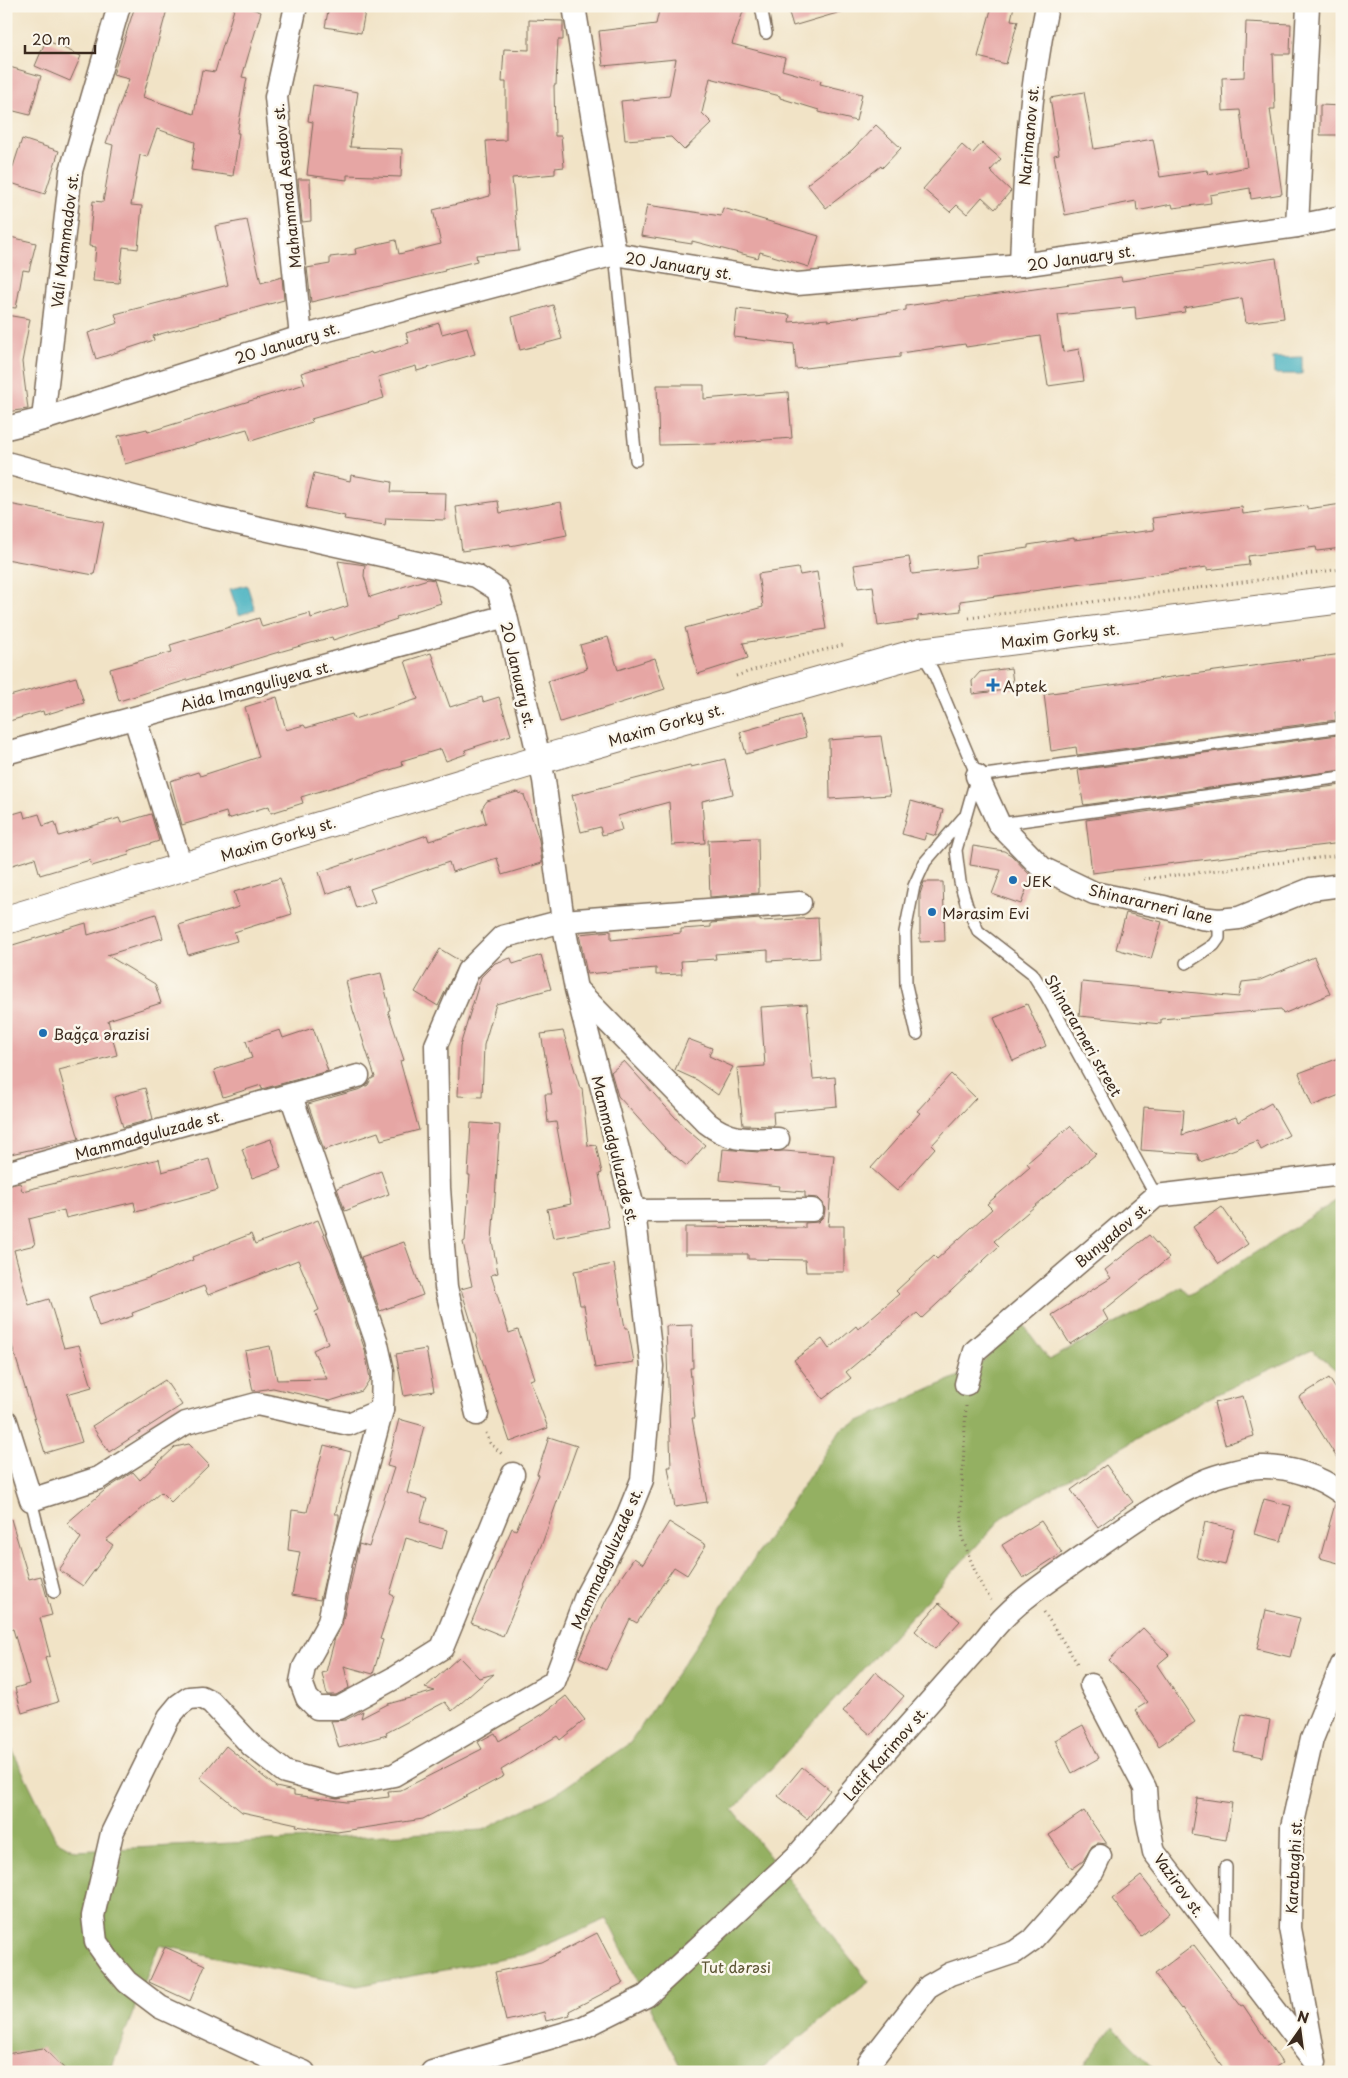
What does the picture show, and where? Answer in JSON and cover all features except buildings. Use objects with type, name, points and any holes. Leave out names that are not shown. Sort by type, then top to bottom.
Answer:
[{"type":"main road","name":"Maxim Gorky st.","points":[[6,920],[539,760],[921,652],[1342,599]]},
{"type":"street","name":"Vali Mammadov st.","points":[[43,419],[71,171],[119,6]]},
{"type":"street","name":"Mahammad Asadov st.","points":[[296,6],[276,98],[300,337]]},
{"type":"street","points":[[574,6],[615,254]]},
{"type":"street","name":"Narimanov st.","points":[[1020,265],[1029,116],[1037,54],[1047,6]]},
{"type":"street","points":[[1297,226],[1308,6]]},
{"type":"street","name":"20 January st.","points":[[6,428],[43,419],[300,337],[615,254],[797,284],[1020,265],[1297,226],[1342,216]]},
{"type":"street","name":"20 January st.","points":[[6,463],[205,516],[476,576],[498,590],[506,616],[539,760]]},
{"type":"street","name":"Aida Imanguliyeva st.","points":[[6,753],[506,616]]},
{"type":"street","points":[[135,719],[181,866]]},
{"type":"street","name":"Mammadguluzade st.","points":[[304,2072],[267,2057],[160,2007],[127,1982],[110,1962],[96,1942],[93,1916],[112,1833],[169,1717],[179,1705],[189,1698],[201,1697],[211,1702],[252,1746],[285,1772],[337,1786],[394,1775],[554,1682],[586,1596],[623,1527],[642,1480],[652,1366],[634,1211],[576,989],[563,921],[544,780],[539,760]]},
{"type":"street","name":"Shinararneri lane","points":[[977,776],[1000,824],[1042,868],[1094,893],[1164,907],[1201,918],[1218,920],[1239,918],[1311,889],[1342,885]]},
{"type":"street","points":[[477,1414],[446,1287],[438,1188],[436,1045],[468,971],[502,937],[563,921],[800,902]]},
{"type":"street","points":[[576,989],[707,1123],[719,1132],[737,1139],[778,1139]]},
{"type":"street","name":"Mammadguluzade st.","points":[[6,1173],[358,1076]]},
{"type":"street","points":[[291,1096],[376,1340],[383,1371],[382,1410],[342,1562],[329,1622],[304,1667],[302,1682],[306,1698],[317,1708],[339,1708],[394,1678],[442,1648],[513,1474]]},
{"type":"street","name":"Bunyadov st.","points":[[966,1384],[974,1351],[1156,1196],[1342,1174]]},
{"type":"street","points":[[634,1211],[812,1210]]},
{"type":"street","points":[[6,1421],[31,1500],[99,1478],[186,1423],[258,1404],[348,1424],[382,1410]]},
{"type":"street","name":"Latif Karimov st.","points":[[432,2072],[580,2029],[646,1996],[796,1856],[986,1638],[1001,1618],[1032,1593],[1139,1517],[1206,1480],[1259,1467],[1286,1468],[1308,1475],[1332,1486],[1342,1493]]},
{"type":"street","name":"Karabaghi st.","points":[[1317,2067],[1290,1928],[1292,1827],[1312,1739],[1342,1665]]},
{"type":"street","name":"Vazirov st.","points":[[1091,1685],[1145,1788],[1147,1816],[1154,1852],[1317,2067]]},
{"type":"street","points":[[867,2072],[869,2063],[929,1986],[950,1974],[1015,1952],[1032,1940],[1093,1871],[1100,1856]]},
{"type":"lane","points":[[761,6],[766,33]]},
{"type":"lane","points":[[615,254],[636,460]]},
{"type":"lane","points":[[921,652],[933,671],[977,776],[1342,727]]},
{"type":"lane","name":"Shinararneri street","points":[[977,776],[956,850],[960,882],[967,906],[978,931],[1032,973],[1046,995],[1156,1196]]},
{"type":"lane","points":[[1000,824],[1342,777]]},
{"type":"lane","points":[[917,1034],[906,985],[905,932],[914,886],[925,862],[965,815]]},
{"type":"lane","points":[[1186,964],[1214,945],[1219,938],[1218,920]]},
{"type":"lane","points":[[31,1500],[54,1592]]},
{"type":"lane","points":[[1225,1945],[1226,1867]]},
{"type":"path","points":[[1138,879],[1342,855]]},
{"type":"path","points":[[966,1384],[961,1508],[963,1540],[978,1578],[1001,1618]]},
{"type":"path","points":[[477,1414],[490,1442],[512,1463],[513,1474]]},
{"type":"path","points":[[1032,1593],[1091,1685]]},
{"type":"green space","name":"Tut dərəsi","points":[[1342,1197],[1342,1375],[1312,1350],[1200,1402],[1004,1516],[733,1810],[869,1982],[757,2072],[683,2072],[607,1919],[520,1956],[357,1986],[159,1945],[110,2072],[64,2072],[6,2054],[6,1737],[56,1840],[76,1851],[483,1830],[555,1794],[630,1743],[841,1429],[977,1368],[1020,1320],[1049,1360],[1182,1287],[1189,1295]]},
{"type":"green space","points":[[1113,2027],[1158,2072],[1079,2072]]},
{"type":"water","points":[[1302,357],[1302,374],[1274,374],[1273,358]]},
{"type":"water","points":[[247,585],[255,610],[239,615],[230,589]]},
{"type":"place","name":"Aptek","points":[[993,685]]},
{"type":"place","name":"JEK","points":[[1013,880]]},
{"type":"place","name":"Mərasim Evi","points":[[932,912]]},
{"type":"place","name":"Bağça ərazisi","points":[[43,1033]]}]
